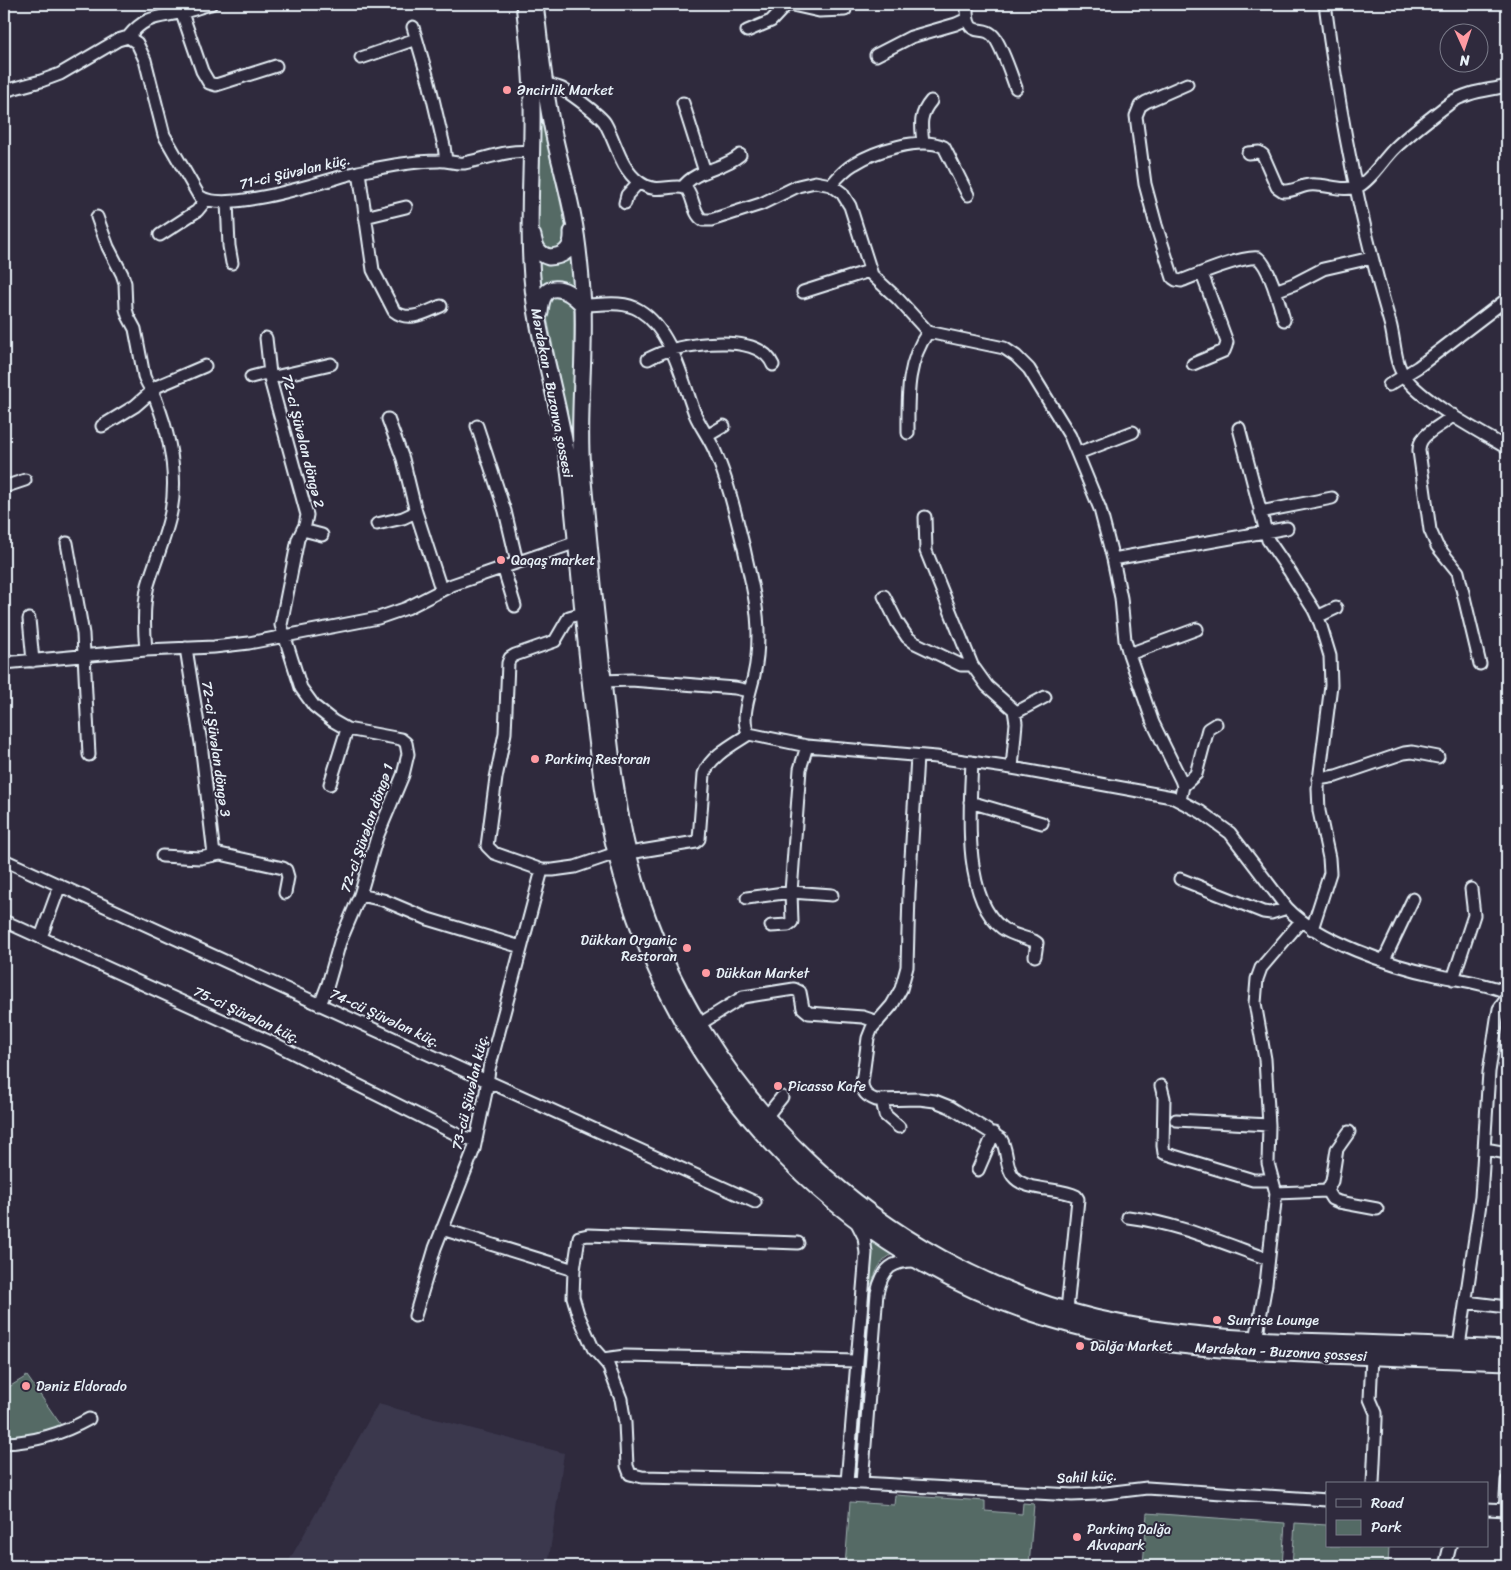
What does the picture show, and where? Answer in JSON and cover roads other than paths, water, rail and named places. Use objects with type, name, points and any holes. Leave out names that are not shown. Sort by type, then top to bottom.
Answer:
[{"type":"main road","name":"Mərdəkan - Buzonva şossesi","points":[[524,4],[532,81],[531,269],[540,332],[566,447],[600,767],[622,853],[632,911],[673,1005],[697,1048],[727,1092],[795,1169],[854,1218],[918,1261],[995,1299],[1027,1311],[1089,1329],[1162,1343],[1206,1348],[1256,1352],[1507,1362]]},
{"type":"main road","points":[[536,4],[552,126],[570,200],[578,243],[583,305],[581,462],[603,680],[621,819],[622,853],[635,879],[654,934],[672,977],[698,1025],[737,1082],[806,1160],[863,1208],[948,1262],[993,1284],[1024,1296],[1092,1317],[1165,1331],[1207,1336],[1256,1340],[1507,1349]]},
{"type":"main road","points":[[530,202],[534,242],[538,251],[549,257],[565,254],[570,247],[572,239],[570,200]]},
{"type":"main road","points":[[540,332],[541,300],[549,291],[566,290],[583,305]]},
{"type":"street","points":[[4,91],[60,74],[118,40],[128,37],[144,22],[162,15],[211,4]]},
{"type":"street","points":[[747,31],[771,21],[788,4],[819,11],[845,10]]},
{"type":"street","points":[[967,4],[967,19],[973,29],[988,32],[995,39],[1016,88]]},
{"type":"street","points":[[1325,4],[1355,187],[1371,258],[1391,327],[1398,363],[1404,376],[1418,390],[1453,415],[1507,447]]},
{"type":"street","points":[[182,12],[199,62],[209,83],[216,85],[276,66]]},
{"type":"street","points":[[876,55],[911,37],[967,19]]},
{"type":"street","points":[[413,28],[429,82],[446,161]]},
{"type":"street","points":[[128,37],[136,43],[145,60],[164,136],[196,192],[206,200],[197,211],[160,235]]},
{"type":"street","points":[[361,58],[416,40]]},
{"type":"street","points":[[545,84],[562,88],[604,120],[619,154],[639,182],[656,189],[683,187],[690,192],[700,219],[707,221],[761,204],[798,186],[815,182],[831,185],[842,193],[850,206],[869,271],[876,280],[907,307],[928,332],[999,346],[1016,356],[1029,369],[1040,384],[1078,453],[1100,509],[1113,559],[1125,640],[1129,654],[1153,723],[1183,786]]},
{"type":"street","points":[[1187,84],[1146,102],[1140,106],[1136,116],[1145,184],[1173,278],[1181,280],[1248,258],[1258,258],[1263,262],[1276,291],[1284,320]]},
{"type":"street","points":[[1248,153],[1259,152],[1262,155],[1277,187],[1283,191],[1292,191],[1310,185],[1340,188],[1355,187],[1368,178],[1384,158],[1403,140],[1450,103],[1477,91],[1507,86]]},
{"type":"street","points":[[923,142],[922,116],[931,101]]},
{"type":"street","points":[[683,103],[705,172]]},
{"type":"street","points":[[831,185],[849,167],[863,159],[888,150],[923,142],[944,148],[968,196]]},
{"type":"street","name":"71-ci Şüvəlan küç.","points":[[206,200],[227,202],[249,199],[358,172],[406,164],[446,161],[458,164],[514,152],[531,152]]},
{"type":"street","points":[[683,187],[693,177],[730,163],[740,155]]},
{"type":"street","points":[[358,172],[373,270],[394,311],[410,317],[441,306]]},
{"type":"street","points":[[625,203],[627,195],[639,182]]},
{"type":"street","points":[[227,202],[229,246],[232,263]]},
{"type":"street","points":[[365,217],[406,207]]},
{"type":"street","points":[[96,217],[125,283],[128,316],[135,329],[144,376],[156,402],[172,453],[171,514],[147,592],[144,628],[146,650]]},
{"type":"street","points":[[1276,291],[1294,284],[1323,268],[1371,258]]},
{"type":"street","points":[[803,292],[869,271]]},
{"type":"street","points":[[1193,364],[1224,350],[1227,342],[1202,274]]},
{"type":"street","points":[[1389,385],[1418,367],[1507,299]]},
{"type":"street","points":[[583,305],[622,304],[638,309],[651,320],[672,349],[698,420],[716,452],[736,513],[755,596],[758,646],[745,721],[749,734]]},
{"type":"street","points":[[908,433],[909,385],[917,350],[928,332]]},
{"type":"street","name":"72-ci Şüvəlan döngə 2","points":[[266,338],[270,375],[307,521],[298,539],[282,616],[281,625],[284,636]]},
{"type":"street","points":[[648,358],[672,349],[716,344],[742,344],[753,346],[763,351],[770,358],[773,365]]},
{"type":"street","points":[[251,377],[331,364]]},
{"type":"street","points":[[102,426],[135,406],[158,386],[205,366]]},
{"type":"street","points":[[1453,415],[1444,424],[1424,437],[1419,445],[1419,451],[1430,530],[1437,546],[1458,572],[1480,664]]},
{"type":"street","points":[[388,419],[409,478],[416,512],[441,589]]},
{"type":"street","points":[[477,426],[505,511],[517,562]]},
{"type":"street","points":[[706,436],[724,426]]},
{"type":"street","points":[[1239,428],[1264,532],[1317,617],[1330,656],[1331,674],[1318,779],[1318,799],[1330,872],[1312,929]]},
{"type":"street","points":[[1078,453],[1133,432]]},
{"type":"street","points":[[4,487],[25,480]]},
{"type":"street","points":[[1260,512],[1332,498]]},
{"type":"street","points":[[377,524],[403,518],[416,512]]},
{"type":"street","points":[[925,517],[926,551],[972,665],[982,680],[1015,713],[1016,723],[1012,768]]},
{"type":"street","points":[[1113,559],[1287,528]]},
{"type":"street","points":[[303,530],[322,535]]},
{"type":"street","points":[[4,664],[146,650],[249,644],[387,616],[407,608],[441,589],[577,542]]},
{"type":"street","points":[[67,544],[85,656],[89,755]]},
{"type":"street","points":[[503,567],[515,606]]},
{"type":"street","points":[[884,596],[907,637],[961,665],[972,665]]},
{"type":"street","points":[[1317,617],[1336,608]]},
{"type":"street","points":[[583,613],[569,617],[555,640],[515,655],[510,658],[508,663],[505,733],[496,778],[487,846],[494,853],[542,870],[570,868],[622,853],[696,842],[699,839],[706,767],[719,755],[749,734],[808,746],[972,762],[1161,794],[1180,800],[1201,812],[1230,834],[1287,908],[1300,921],[1312,929],[1384,960],[1424,972],[1483,984],[1507,992]]},
{"type":"street","points":[[29,619],[33,660]]},
{"type":"street","points":[[1129,654],[1197,629]]},
{"type":"street","name":"72-ci Şüvəlan döngə 1","points":[[284,636],[296,676],[306,698],[319,711],[347,729],[401,739],[407,748],[403,775],[377,838],[360,895],[340,942],[320,1005]]},
{"type":"street","name":"72-ci Şüvəlan döngə 3","points":[[186,648],[202,753],[214,855]]},
{"type":"street","points":[[603,680],[631,680],[735,688],[749,691]]},
{"type":"street","points":[[1015,713],[1045,697]]},
{"type":"street","points":[[1180,800],[1183,786],[1196,774],[1208,729],[1216,724]]},
{"type":"street","points":[[330,784],[347,729]]},
{"type":"street","points":[[771,926],[790,924],[800,769],[808,746]]},
{"type":"street","points":[[1318,779],[1336,776],[1404,753],[1412,752],[1438,757]]},
{"type":"street","points":[[917,756],[909,883],[907,968],[901,989],[892,1005],[872,1028],[868,1038],[862,1083],[865,1094],[876,1100],[918,1099],[935,1101],[950,1107],[994,1134],[1003,1143],[1011,1173],[1018,1181],[1073,1194],[1078,1199],[1067,1310]]},
{"type":"street","points":[[972,762],[970,847],[975,877],[982,901],[996,923],[1003,930],[1034,941],[1037,944],[1036,956]]},
{"type":"street","points":[[970,802],[1042,823]]},
{"type":"street","points":[[162,856],[200,858],[228,855],[286,870],[288,877],[285,893]]},
{"type":"street","name":"74-cü Şüvəlan küç.","points":[[4,860],[487,1082],[756,1202]]},
{"type":"street","name":"73-cü Şüvəlan küç.","points":[[415,1316],[434,1248],[471,1158],[489,1069],[542,870]]},
{"type":"street","points":[[1180,879],[1263,912],[1271,913],[1287,908]]},
{"type":"street","points":[[41,937],[60,885]]},
{"type":"street","points":[[1453,979],[1474,915],[1471,889]]},
{"type":"street","points":[[747,898],[791,892],[832,895]]},
{"type":"street","points":[[360,895],[383,900],[428,919],[521,947]]},
{"type":"street","points":[[1384,960],[1413,900]]},
{"type":"street","name":"75-ci Şüvəlan küç.","points":[[4,921],[274,1044],[462,1137],[476,1140]]},
{"type":"street","points":[[1256,1340],[1276,1193],[1268,1164],[1265,1059],[1255,998],[1257,979],[1261,968],[1300,921]]},
{"type":"street","points":[[698,1025],[743,997],[794,990],[800,992],[803,1008],[809,1013],[863,1017],[878,1022]]},
{"type":"street","points":[[1459,1346],[1481,1197],[1487,1093],[1497,1019],[1499,1009],[1507,998]]},
{"type":"street","points":[[1161,1086],[1164,1098],[1164,1153],[1253,1180],[1272,1180]]},
{"type":"street","points":[[766,1117],[782,1097]]},
{"type":"street","points":[[882,1100],[885,1116],[899,1127]]},
{"type":"street","points":[[1176,1120],[1268,1126]]},
{"type":"street","points":[[1327,1192],[1332,1181],[1338,1149],[1349,1132]]},
{"type":"street","points":[[978,1170],[994,1134]]},
{"type":"street","points":[[1485,1149],[1507,1153]]},
{"type":"street","points":[[1276,1193],[1327,1192]]},
{"type":"street","points":[[1327,1192],[1339,1202],[1376,1209]]},
{"type":"street","points":[[1128,1216],[1177,1228],[1268,1259]]},
{"type":"street","points":[[848,1482],[866,1253],[864,1237],[854,1218]]},
{"type":"street","points":[[442,1229],[574,1270]]},
{"type":"street","points":[[798,1243],[579,1237],[572,1291],[574,1303],[593,1348],[603,1358],[625,1356],[857,1361]]},
{"type":"street","points":[[862,1483],[877,1293],[880,1280],[887,1269],[894,1264],[906,1260],[918,1261]]},
{"type":"street","points":[[1466,1302],[1507,1308]]},
{"type":"street","points":[[1372,1357],[1370,1399],[1376,1413],[1373,1482]]},
{"type":"street","name":"Sahil küç.","points":[[603,1358],[612,1374],[621,1399],[625,1423],[626,1466],[630,1474],[642,1477],[848,1482],[1072,1495],[1146,1488],[1326,1500]]},
{"type":"street","points":[[4,1443],[39,1440],[67,1430],[89,1419]]},
{"type":"street","points":[[1488,1509],[1506,1510],[1507,1480]]},
{"type":"street","points":[[1445,1566],[1450,1548]]},
{"type":"place","name":"Əncirlik Market","points":[[507,90]]},
{"type":"place","name":"Qaqaş market","points":[[501,560]]},
{"type":"place","name":"Parkinq Restoran","points":[[535,759]]},
{"type":"place","name":"Dükkan Organic Restoran","points":[[687,948]]},
{"type":"place","name":"Dükkan Market","points":[[706,973]]},
{"type":"place","name":"Picasso Kafe","points":[[778,1086]]},
{"type":"place","name":"Sunrise Lounge","points":[[1217,1320]]},
{"type":"place","name":"Dalğa Market","points":[[1080,1346]]},
{"type":"place","name":"Dəniz Eldorado","points":[[26,1386]]},
{"type":"place","name":"Parkinq Dalğa Akvapark","points":[[1077,1537]]}]
